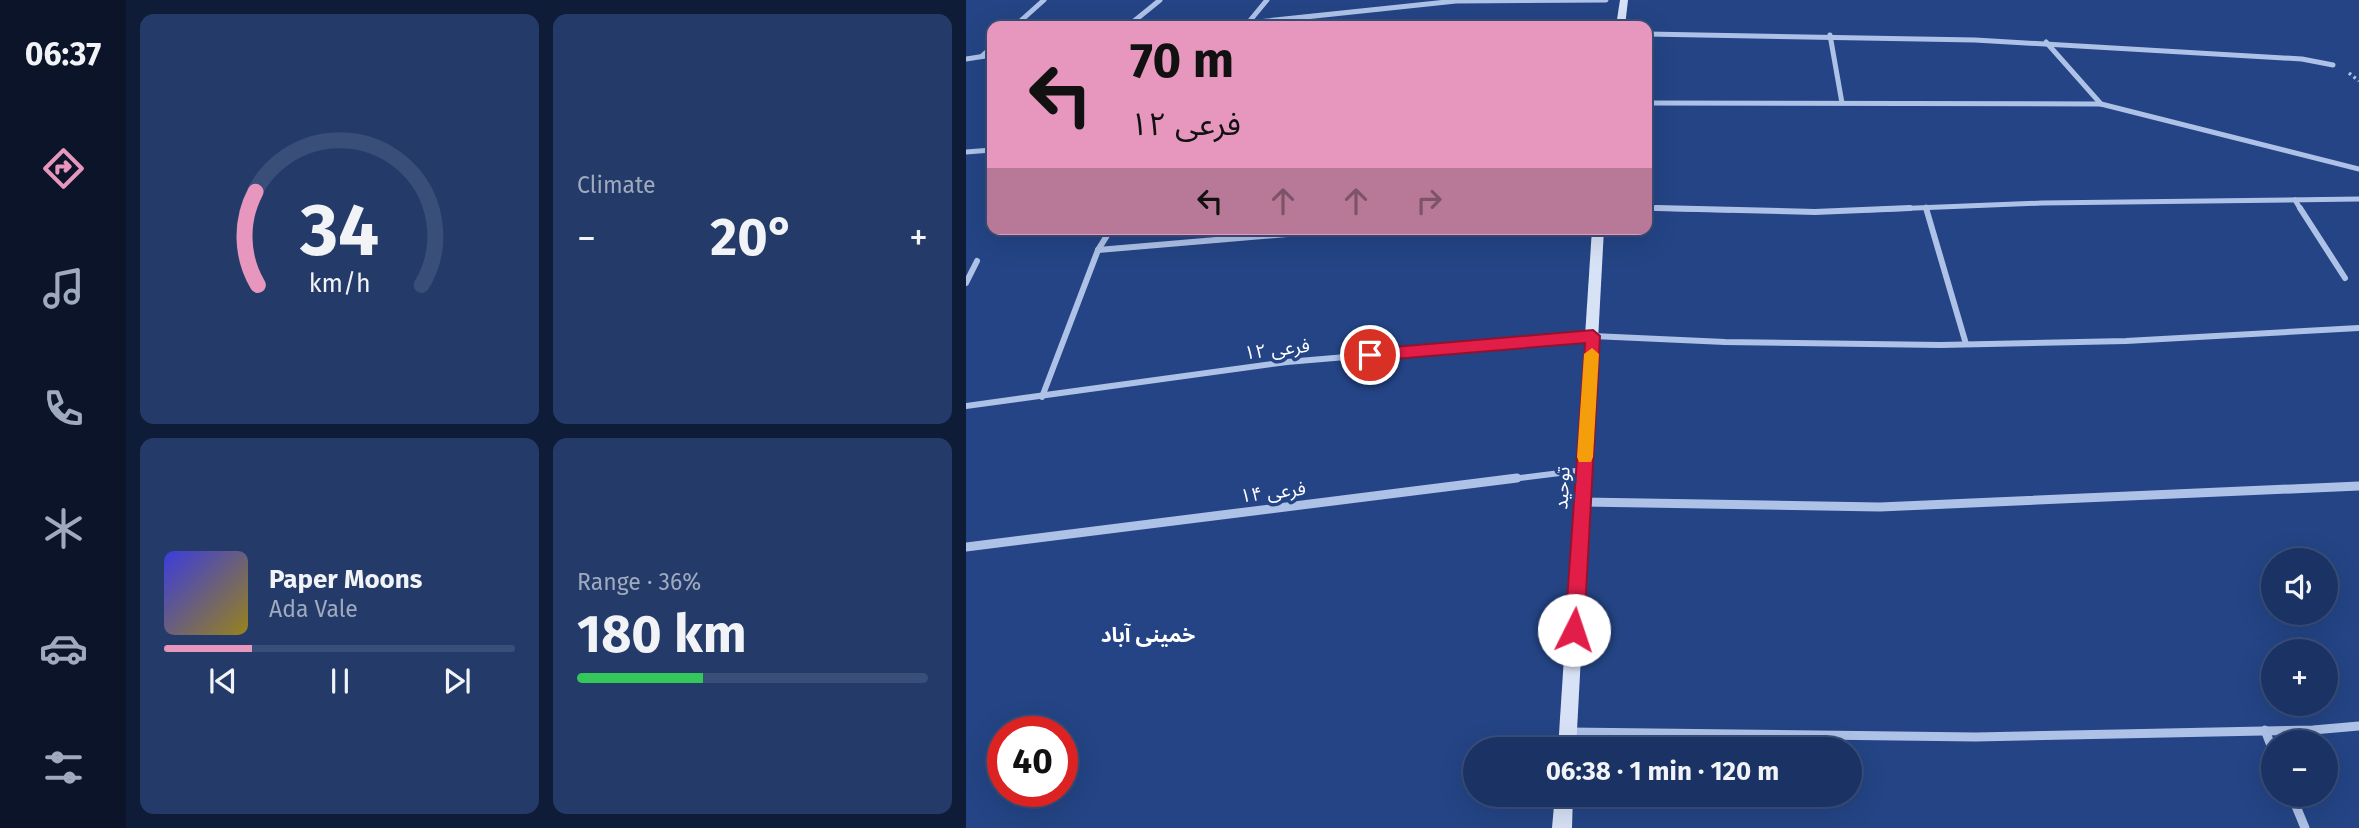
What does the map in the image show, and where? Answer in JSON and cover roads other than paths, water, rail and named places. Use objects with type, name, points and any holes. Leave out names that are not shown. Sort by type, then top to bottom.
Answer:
[{"type":"street","points":[[1021,21],[1044,0]]},
{"type":"street","points":[[1134,21],[1160,0]]},
{"type":"street","points":[[1250,21],[1268,0]]},
{"type":"street","points":[[1410,6],[1415,0]]},
{"type":"street","points":[[1267,21],[1457,1],[1606,0]]},
{"type":"street","points":[[1621,21],[1624,0]]},
{"type":"street","points":[[1652,34],[1830,35],[2046,42],[2302,60],[2333,65]]},
{"type":"street","points":[[1830,35],[1842,103]]},
{"type":"street","points":[[2046,42],[2101,104]]},
{"type":"street","points":[[981,57],[987,52]]},
{"type":"street","points":[[966,59],[987,56]]},
{"type":"street","points":[[1652,103],[2101,104],[2359,169]]},
{"type":"street","points":[[966,152],[987,150]]},
{"type":"street","points":[[1652,208],[1815,212],[2042,202],[2359,199]]},
{"type":"street","points":[[2295,200],[2345,278]]},
{"type":"street","points":[[1926,207],[1966,344]]},
{"type":"street","points":[[1042,397],[1098,250],[1107,235]]},
{"type":"street","points":[[1098,250],[1274,235]]},
{"type":"street","name":"توحید","points":[[1568,737],[1598,235]]},
{"type":"street","points":[[966,283],[977,261]]},
{"type":"street","name":"فرعی ۱۲","points":[[966,406],[1287,362],[1593,336],[1725,342],[1966,344],[2126,341],[2359,328]]},
{"type":"street","name":"فرعی ۱۴","points":[[966,547],[1584,470]]},
{"type":"street","points":[[1583,502],[1880,507],[2359,486]]},
{"type":"street","points":[[2265,730],[2359,726]]},
{"type":"street","points":[[1568,732],[1976,737],[2261,730]]},
{"type":"street","points":[[1562,828],[1563,807]]},
{"type":"street","points":[[2296,807],[2305,828]]},
{"type":"district","name":"خمینی آباد","points":[[1148,635]]}]
